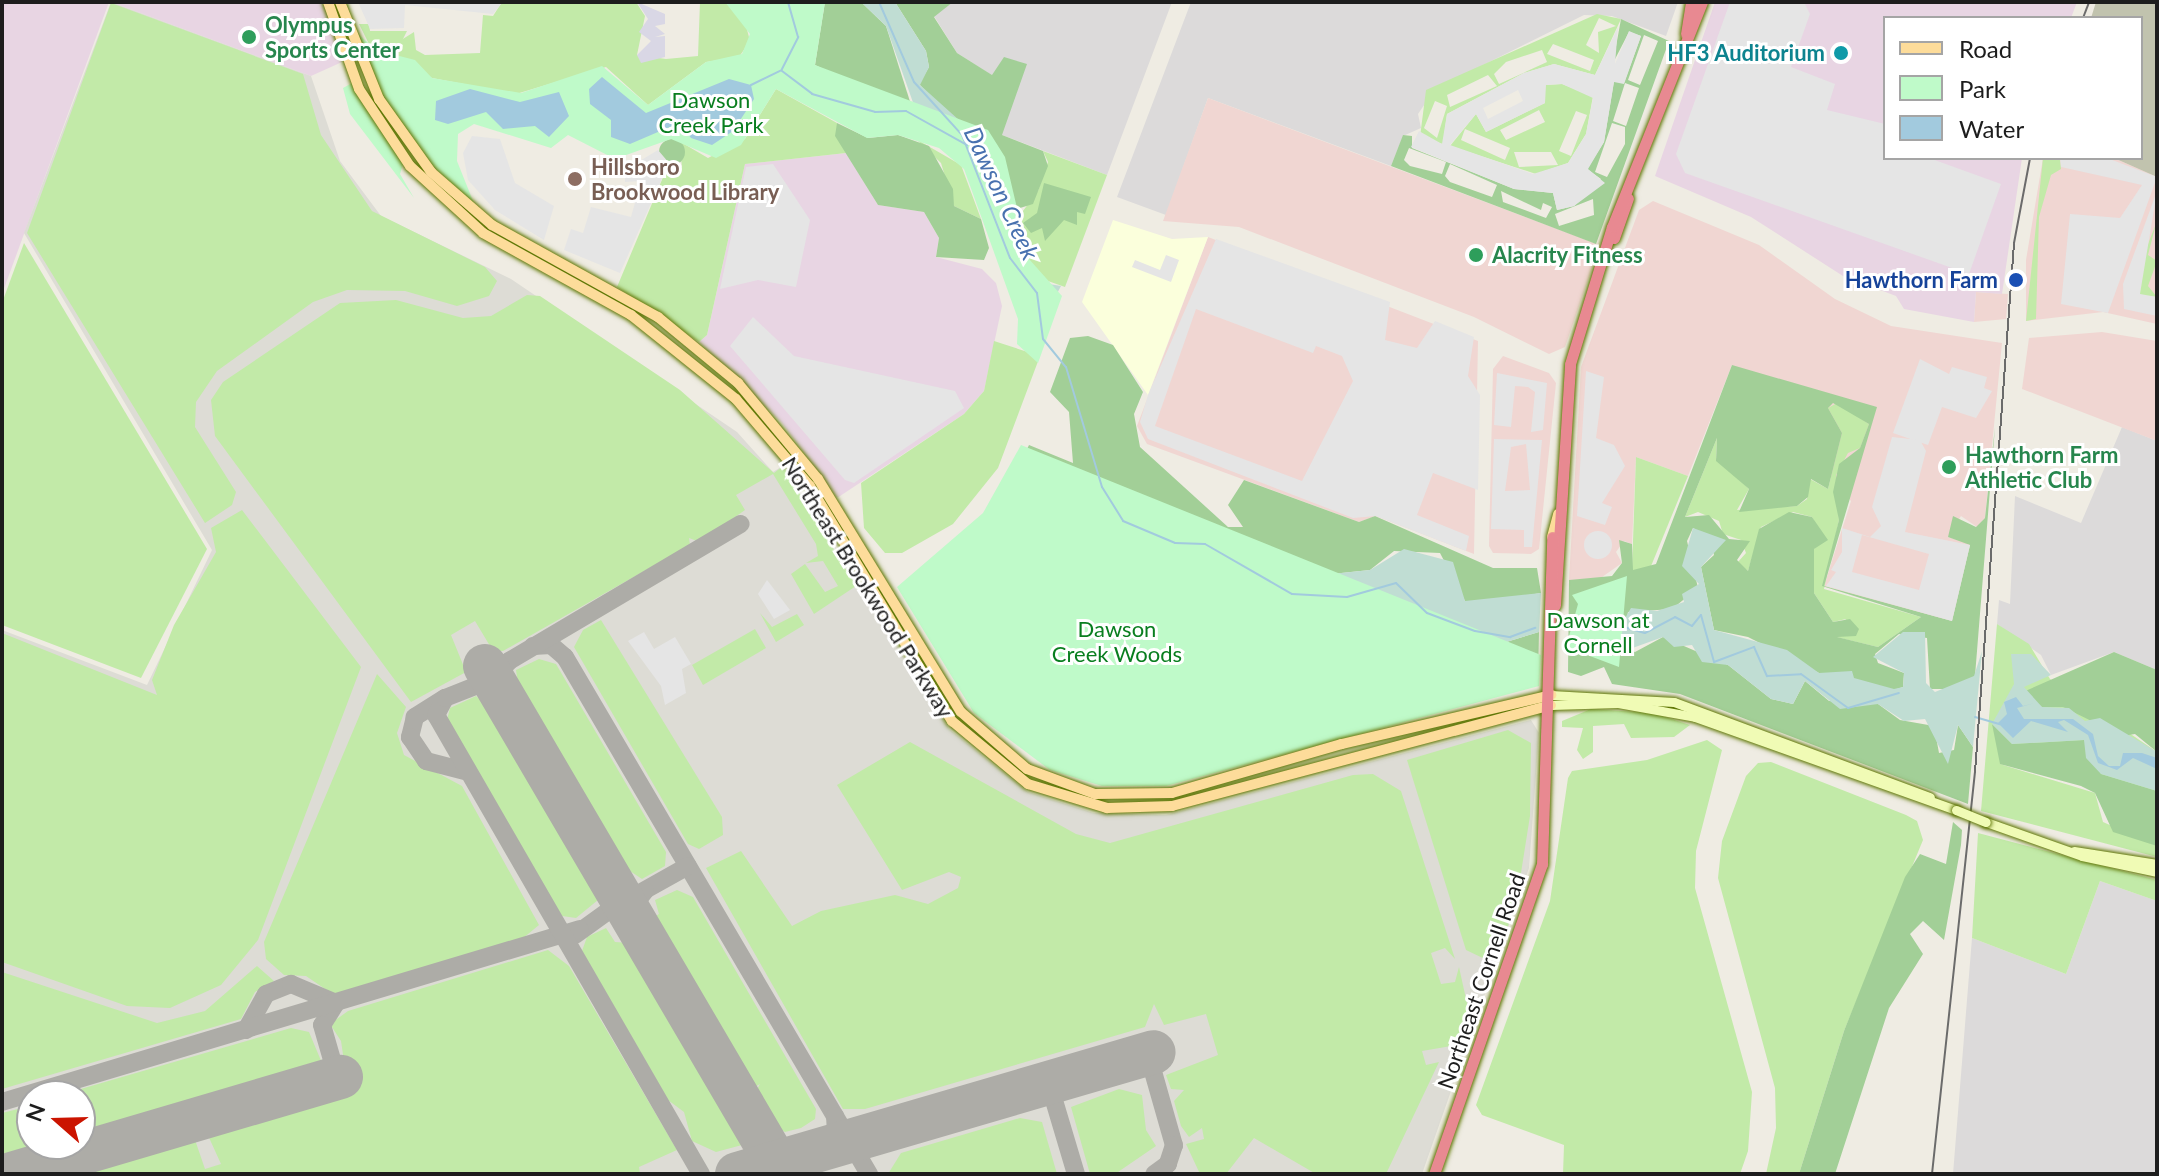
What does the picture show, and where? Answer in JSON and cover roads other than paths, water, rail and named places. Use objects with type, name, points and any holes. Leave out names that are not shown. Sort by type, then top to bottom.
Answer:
[{"type":"highway","name":"Northeast Cornell Road","points":[[1686,35],[1691,2]]},
{"type":"highway","name":"Northeast Cornell Road","points":[[1434,1174],[1536,892],[1563,522],[1558,514],[1570,364],[1686,35],[1702,2]]},
{"type":"highway","name":"Northeast Cornell Road","points":[[1552,537],[1555,605]]},
{"type":"main road","name":"Northeast Brookwood Parkway","points":[[328,2],[359,89],[410,166],[483,233],[631,315],[736,399],[810,486],[952,721],[1028,784],[1099,807],[1172,806],[1551,700]]},
{"type":"main road","name":"Northeast Brookwood Parkway","points":[[340,2],[379,99],[431,172],[492,225],[658,317],[738,383],[818,479],[961,712],[1027,769],[1095,794],[1172,793],[1342,744],[1551,700],[1618,703],[1695,717],[1986,822],[2074,851],[2157,872]]},
{"type":"main road","name":"Northeast Cornell Road","points":[[1552,537],[1558,514]]},
{"type":"main road","name":"Northeast Brookwood Parkway","points":[[2074,851],[2157,864]]},
{"type":"water","points":[[602,77],[646,113],[729,79],[751,85],[754,99],[733,131],[712,145],[691,138],[679,123],[630,144],[611,137],[611,120],[590,104],[589,89]]},
{"type":"water","points":[[470,89],[520,102],[559,92],[569,116],[549,137],[535,126],[503,129],[486,112],[448,124],[435,120],[436,101]]},
{"type":"water","points":[[2016,697],[2023,706],[2035,703],[2017,708],[2024,719],[2073,719],[2093,734],[2098,756],[2109,766],[2120,766],[2123,753],[2142,753],[2157,758],[2157,769],[2133,758],[2117,770],[2098,763],[2088,735],[2064,720],[2058,722],[2068,732],[2031,721],[2013,738],[1998,723],[2007,714],[2004,702]]},
{"type":"waterway","points":[[782,69],[798,37],[788,2]]},
{"type":"waterway","name":"Dawson Creek","points":[[879,2],[914,82],[962,135],[1010,258],[1037,293],[1043,339],[1066,367],[1102,487],[1123,521],[1175,543],[1205,544],[1292,594],[1347,597],[1396,583],[1427,613],[1475,631],[1510,637],[1535,628]]},
{"type":"waterway","points":[[751,85],[782,70]]},
{"type":"waterway","points":[[782,71],[812,94],[875,112],[906,111],[967,145]]},
{"type":"waterway","name":"Dawson Creek","points":[[1586,616],[1645,633],[1675,617],[1692,626],[1701,615],[1714,662],[1754,647],[1767,676],[1801,674],[1848,708],[1899,693]]},
{"type":"waterway","name":"Dawson Creek","points":[[1975,717],[2000,724]]},
{"type":"tram line","points":[[2084,16],[2089,2]]},
{"type":"tram line","points":[[1932,1174],[1975,772],[2014,243],[2030,160]]},
{"type":"place","name":"Olympus Sports Center","points":[[249,37]]},
{"type":"place","name":"HF3 Auditorium","points":[[1841,53]]},
{"type":"place","name":"Hillsboro Brookwood Library","points":[[575,179]]},
{"type":"place","name":"Alacrity Fitness","points":[[1476,255]]},
{"type":"place","name":"Hawthorn Farm","points":[[2016,280]]},
{"type":"place","name":"Hawthorn Farm Athletic Club","points":[[1949,467]]},
{"type":"park label","name":"Dawson Creek Park","points":[[711,112]]},
{"type":"park label","name":"Dawson at Cornell","points":[[1598,632]]},
{"type":"park label","name":"Dawson Creek Woods","points":[[1117,640]]}]
